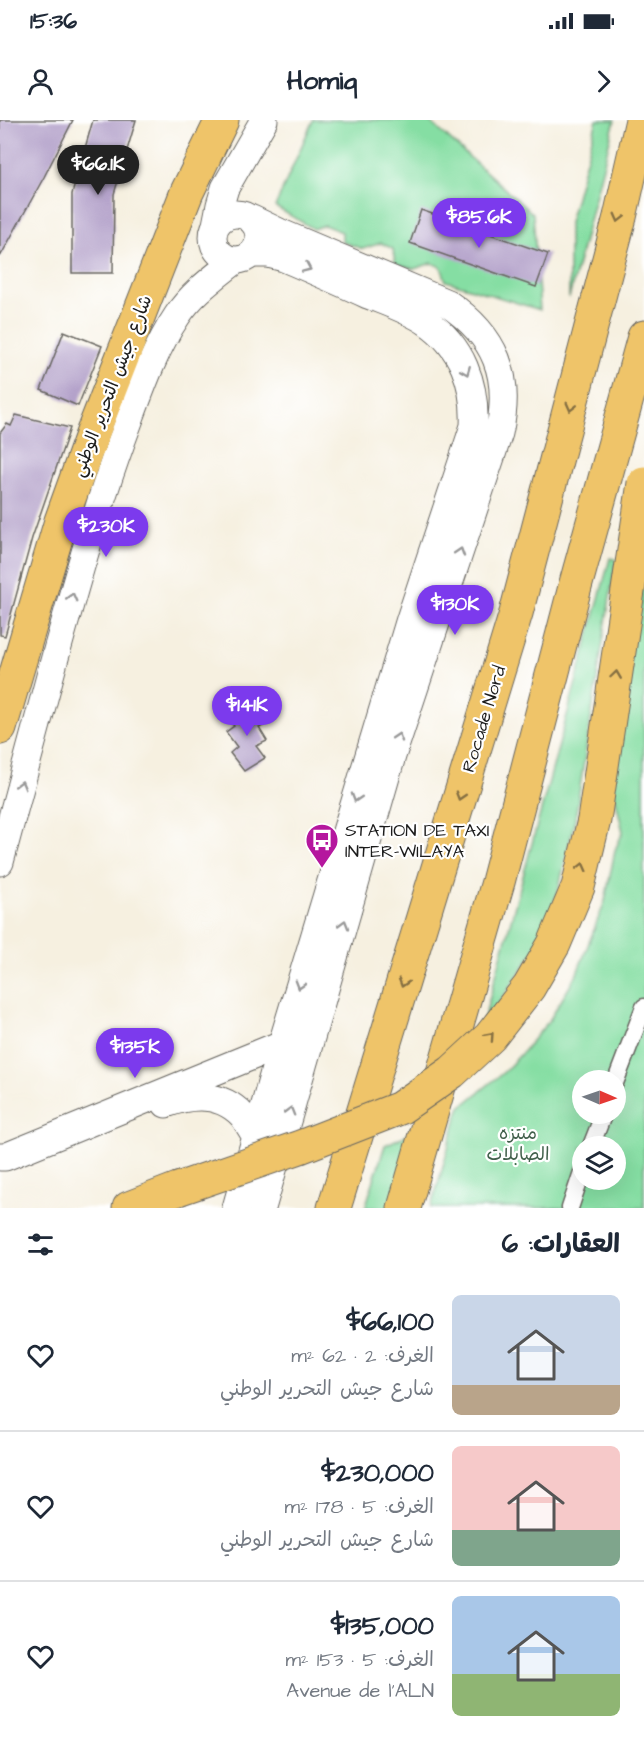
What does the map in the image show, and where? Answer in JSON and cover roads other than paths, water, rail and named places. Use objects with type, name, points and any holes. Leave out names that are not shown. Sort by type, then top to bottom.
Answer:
[{"type":"highway","name":"شارع جيش التحرير الوطني","points":[[0,728],[61,521],[89,443],[187,192],[222,120]]},
{"type":"highway","name":"Rocade Nord","points":[[334,1208],[516,613],[611,252],[642,120]]},
{"type":"highway","points":[[404,1208],[498,882],[575,587],[644,337]]},
{"type":"highway","points":[[129,1208],[300,1147],[400,1108],[452,1072],[490,1037],[529,987],[554,944],[578,886],[594,820],[644,483]]},
{"type":"street","points":[[0,862],[81,563],[101,499],[157,351],[179,313],[193,297],[244,257],[258,243],[256,224],[249,217],[244,194],[247,172],[261,126]]},
{"type":"street","points":[[236,1208],[255,1135],[410,619],[474,426],[475,408],[470,379],[458,354],[437,329],[425,321],[284,258],[268,254],[228,259],[216,248],[213,232],[225,188],[261,126]]},
{"type":"street","points":[[216,225],[226,215],[233,213],[249,217],[279,232],[447,303],[463,313],[488,342],[502,377],[504,396],[499,433],[392,756],[262,1208]]},
{"type":"street","points":[[620,1070],[644,1007]]},
{"type":"street","points":[[0,1157],[282,1044]]},
{"type":"street","points":[[0,1168],[180,1099],[191,1097],[214,1099],[234,1108],[243,1116],[255,1135]]},
{"type":"street","points":[[570,1208],[576,1190]]},
{"type":"place","name":"STATION DE TAXI INTER-WILAYA","points":[[322,869]]},
{"type":"park label","name":"منتزه الصابلات","points":[[518,1143]]}]
